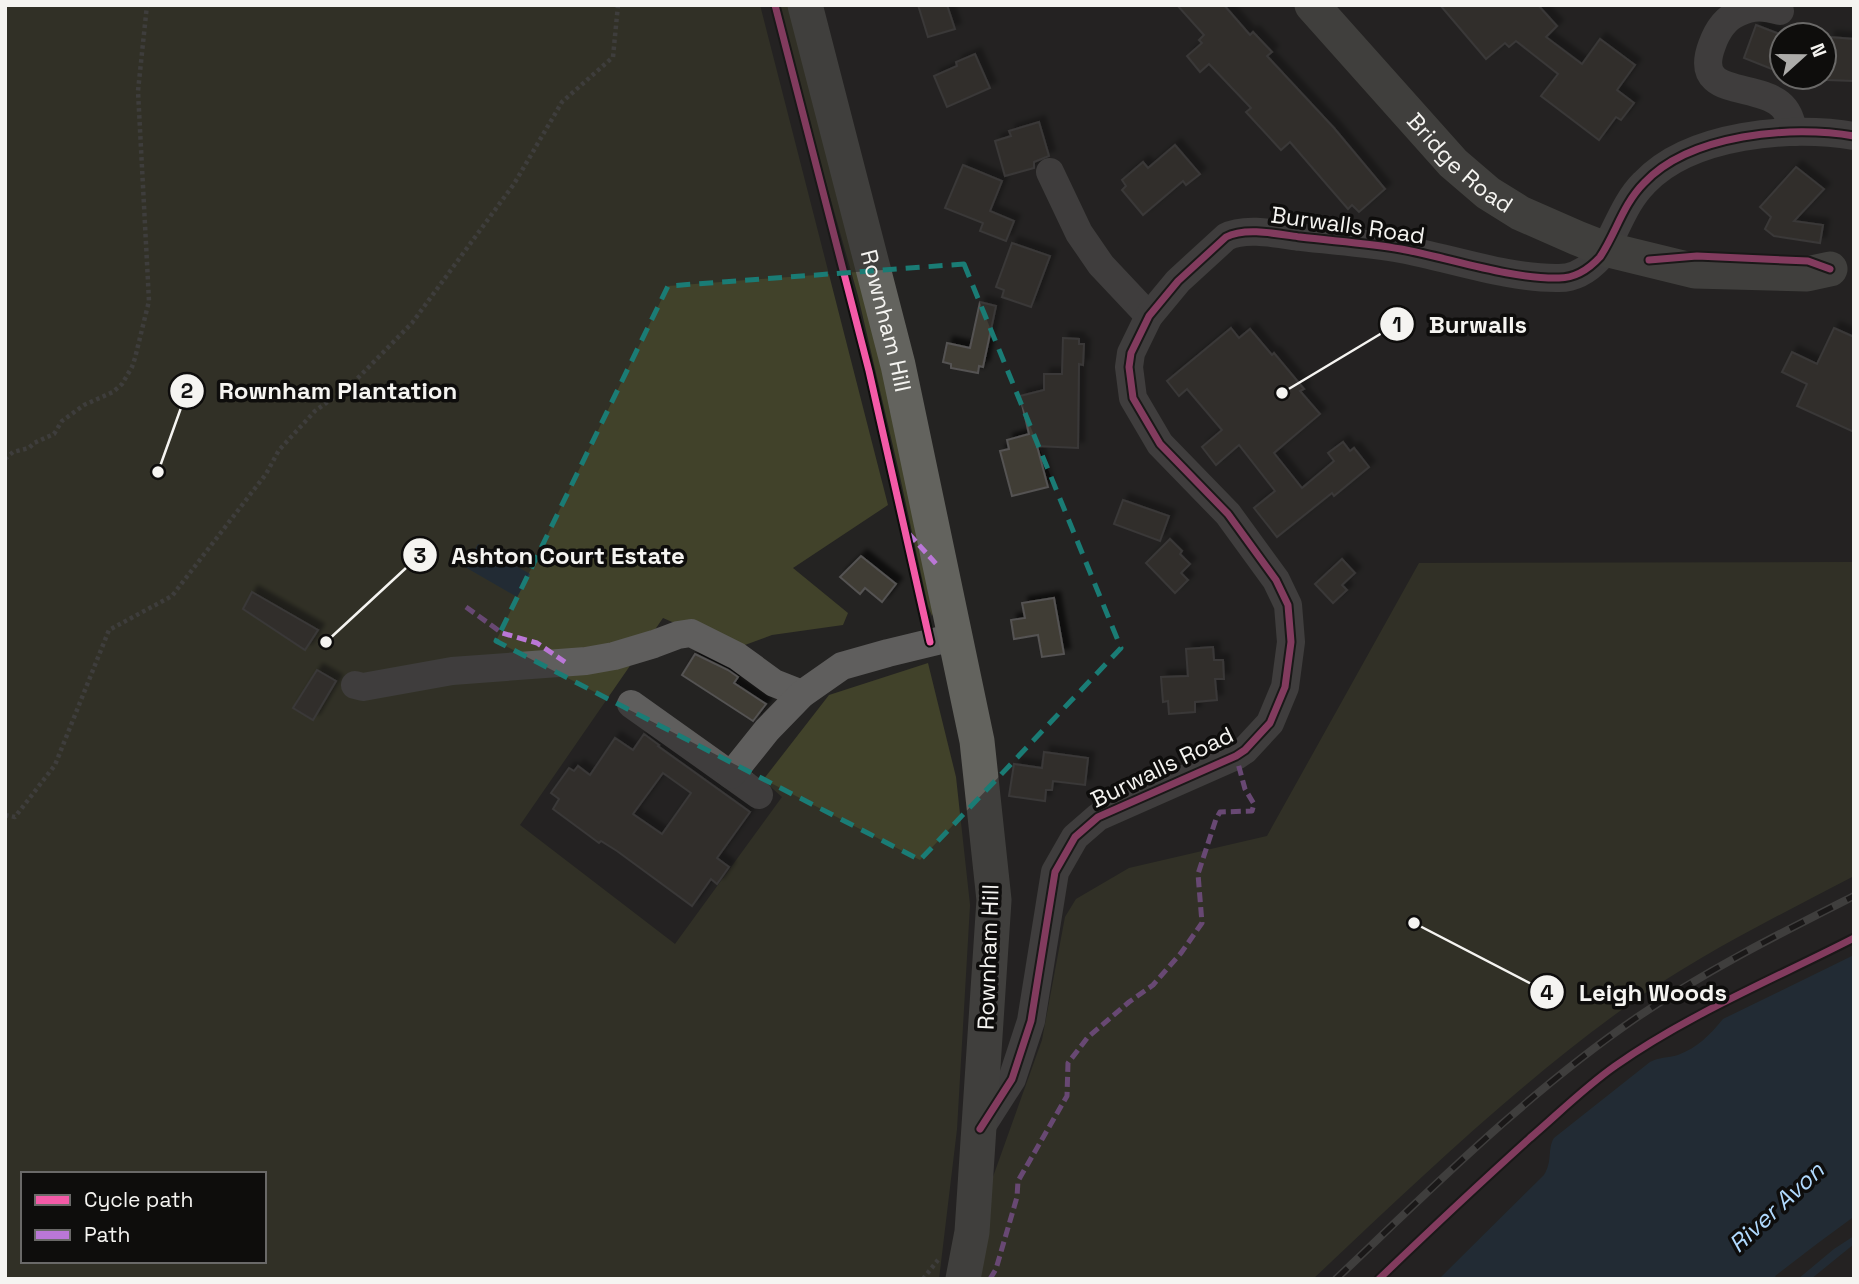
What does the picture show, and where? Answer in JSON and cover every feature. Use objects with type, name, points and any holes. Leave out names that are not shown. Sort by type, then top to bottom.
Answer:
[{"type":"main road","name":"Rownham Hill","points":[[805,5],[898,365],[977,741],[994,900],[972,1232],[951,1268]]},
{"type":"main road","name":"Bridge Road","points":[[1312,5],[1453,163],[1469,179],[1520,213],[1605,248],[1695,271],[1842,273]]},
{"type":"street","points":[[1764,8],[1743,10],[1725,22],[1711,47],[1707,60],[1709,71],[1719,83],[1770,97],[1778,102],[1788,113],[1794,132]]},
{"type":"street","points":[[1605,248],[1630,200],[1644,183],[1665,166],[1699,149],[1730,139],[1763,134],[1794,132],[1854,136]]},
{"type":"street","points":[[1050,173],[1079,233],[1101,265],[1149,316]]},
{"type":"street","name":"Burwalls Road","points":[[980,1129],[1012,1079],[1031,1021],[1055,872],[1075,837],[1098,817],[1245,750],[1270,723],[1285,687],[1291,642],[1288,605],[1276,580],[1228,514],[1160,444],[1133,398],[1130,358],[1149,316],[1178,281],[1231,234],[1261,232],[1399,249],[1515,274],[1559,278],[1578,275],[1595,262],[1605,248]]},
{"type":"street","points":[[355,685],[363,687],[452,671],[586,661],[614,656],[691,633],[737,656],[774,683],[802,694]]},
{"type":"street","points":[[731,775],[767,730],[802,694],[842,666],[954,637]]},
{"type":"street","points":[[631,704],[759,796]]},
{"type":"path","points":[[5,459],[13,452],[29,448],[54,434],[62,421],[84,405],[113,392],[122,384],[135,358],[149,301],[138,90],[147,5]]},
{"type":"path","points":[[5,815],[15,817],[55,765],[109,630],[172,596],[266,474],[279,450],[315,411],[351,385],[412,323],[514,184],[562,102],[613,57],[618,5]]},
{"type":"path","points":[[923,1279],[951,1268]]},
{"type":"highlighted area","points":[[964,264],[1121,648],[920,860],[496,641],[668,286]]},
{"type":"green space","points":[[5,5],[760,5],[888,505],[793,568],[848,613],[843,625],[772,635],[734,649],[663,618],[520,825],[675,944],[782,797],[763,780],[829,695],[928,663],[956,777],[970,905],[957,1129],[939,1279],[5,1279]]},
{"type":"green space","points":[[776,5],[795,5],[840,177],[936,605],[932,616],[858,296]]},
{"type":"green space","points":[[1854,562],[1854,876],[1708,954],[1624,1008],[1503,1104],[1313,1279],[980,1279],[989,1188],[1042,1040],[1065,917],[1076,899],[1129,868],[1267,836],[1419,563]]},
{"type":"water","points":[[478,544],[530,574],[517,597],[465,567]]},
{"type":"water","name":"River Avon","points":[[1854,955],[1854,1244],[1811,1279],[1439,1279],[1544,1175],[1554,1138],[1650,1062],[1691,1049],[1723,1019]]},
{"type":"pier","points":[[1852,1218],[1854,1236],[1798,1279],[1777,1279],[1775,1276]]},
{"type":"building","points":[[918,5],[947,5],[955,29],[928,37]]},
{"type":"building","points":[[1177,5],[1224,5],[1250,35],[1253,32],[1272,52],[1267,56],[1334,128],[1385,189],[1359,212],[1352,205],[1348,209],[1290,142],[1281,150],[1246,112],[1251,108],[1209,64],[1200,72],[1187,56],[1202,43],[1199,40],[1204,35]]},
{"type":"building","points":[[1440,5],[1538,5],[1557,26],[1546,37],[1582,64],[1600,39],[1635,65],[1617,90],[1634,103],[1621,120],[1616,117],[1599,140],[1541,96],[1558,74],[1516,41],[1509,47],[1505,43],[1486,59]]},
{"type":"building","points":[[1756,25],[1768,30],[1768,67],[1744,58]]},
{"type":"building","points":[[1838,38],[1854,39],[1854,81],[1838,80]]},
{"type":"building","points":[[975,54],[990,88],[947,107],[934,76]]},
{"type":"building","points":[[1039,122],[1049,156],[1034,162],[1034,168],[1005,176],[995,141],[1011,136],[1009,131]]},
{"type":"building","points":[[1175,145],[1200,174],[1186,185],[1183,181],[1143,215],[1122,190],[1126,186],[1122,180],[1143,162],[1148,168]]},
{"type":"building","points":[[963,165],[1002,181],[990,211],[1014,221],[1006,241],[980,231],[983,223],[945,208]]},
{"type":"building","points":[[1796,167],[1824,189],[1794,221],[1823,225],[1820,243],[1774,236],[1765,229],[1771,217],[1760,207]]},
{"type":"building","points":[[1012,243],[1050,256],[1031,307],[1002,297],[1004,290],[996,287]]},
{"type":"building","points":[[980,302],[996,306],[983,367],[979,366],[978,373],[951,368],[951,364],[943,362],[947,343],[970,348]]},
{"type":"building","points":[[1231,328],[1239,338],[1250,329],[1304,389],[1300,391],[1320,414],[1274,453],[1302,488],[1334,461],[1328,453],[1343,442],[1350,451],[1354,448],[1369,467],[1277,537],[1254,508],[1275,491],[1239,445],[1216,465],[1202,447],[1222,430],[1187,389],[1179,396],[1167,381]]},
{"type":"building","points":[[1834,328],[1854,337],[1854,432],[1797,406],[1807,384],[1782,372],[1792,352],[1817,364]]},
{"type":"building","points":[[1063,338],[1079,339],[1079,344],[1084,344],[1083,365],[1079,364],[1078,448],[1037,446],[1048,487],[1012,496],[1000,451],[1009,449],[1007,440],[1029,434],[1020,396],[1044,390],[1044,374],[1062,374]]},
{"type":"building","points":[[1123,500],[1169,516],[1160,541],[1114,524]]},
{"type":"building","points":[[1170,539],[1190,564],[1181,573],[1188,580],[1175,593],[1146,563]]},
{"type":"building","points":[[861,556],[896,584],[882,602],[865,588],[860,594],[840,577]]},
{"type":"building","points":[[1342,559],[1355,573],[1342,585],[1347,590],[1333,603],[1315,584]]},
{"type":"building","points":[[252,592],[318,630],[305,650],[243,609]]},
{"type":"building","points":[[1054,598],[1064,654],[1042,657],[1038,635],[1014,639],[1011,620],[1025,618],[1022,603]]},
{"type":"building","points":[[1213,647],[1214,660],[1223,660],[1224,679],[1215,679],[1217,700],[1195,702],[1195,712],[1169,714],[1168,701],[1163,702],[1161,677],[1188,676],[1186,649]]},
{"type":"building","points":[[695,654],[738,677],[734,683],[766,704],[753,721],[682,675]]},
{"type":"building","points":[[317,670],[336,681],[313,720],[293,708]]},
{"type":"building","points":[[644,734],[750,812],[717,858],[729,867],[717,884],[711,879],[692,906],[617,851],[601,841],[599,843],[553,809],[559,799],[551,793],[569,768],[574,771],[578,766],[590,775],[615,738],[633,750]],"holes":[[[663,773],[691,793],[662,834],[633,814]]]},
{"type":"building","points":[[1044,752],[1088,758],[1085,785],[1053,781],[1052,790],[1046,790],[1045,801],[1009,796],[1014,764],[1042,768]]},
{"type":"railway","points":[[1336,1279],[1481,1142],[1596,1047],[1689,984],[1854,896]]},
{"type":"marked path","points":[[909,534],[939,567]]},
{"type":"marked path","points":[[466,607],[502,633],[537,643],[565,662]]},
{"type":"marked path","points":[[990,1279],[996,1269],[1017,1197],[1018,1181],[1067,1096],[1068,1063],[1088,1037],[1153,985],[1181,953],[1202,923],[1198,874],[1216,819],[1220,812],[1252,811],[1254,804],[1245,789],[1236,756]]},
{"type":"cycle path","points":[[775,5],[869,371],[930,642]]},
{"type":"cycle path","points":[[980,1129],[1012,1079],[1031,1021],[1055,872],[1075,837],[1098,817],[1245,750],[1270,723],[1285,687],[1291,642],[1288,605],[1276,580],[1228,514],[1160,444],[1133,398],[1129,367],[1131,353],[1149,316],[1178,281],[1226,237],[1242,232],[1389,247],[1520,275],[1559,278],[1576,275],[1600,257],[1625,209],[1644,183],[1664,166],[1687,153],[1743,137],[1772,133],[1854,136]]},
{"type":"cycle path","points":[[1649,260],[1697,256],[1808,261],[1830,269]]},
{"type":"cycle path","points":[[1379,1279],[1530,1138],[1615,1066],[1702,1013],[1854,938]]},
{"type":"place","name":"Burwalls","points":[[1282,393]]},
{"type":"place","name":"Rownham Plantation","points":[[158,472]]},
{"type":"place","name":"Ashton Court Estate","points":[[326,642]]},
{"type":"place","name":"Leigh Woods","points":[[1414,923]]}]
